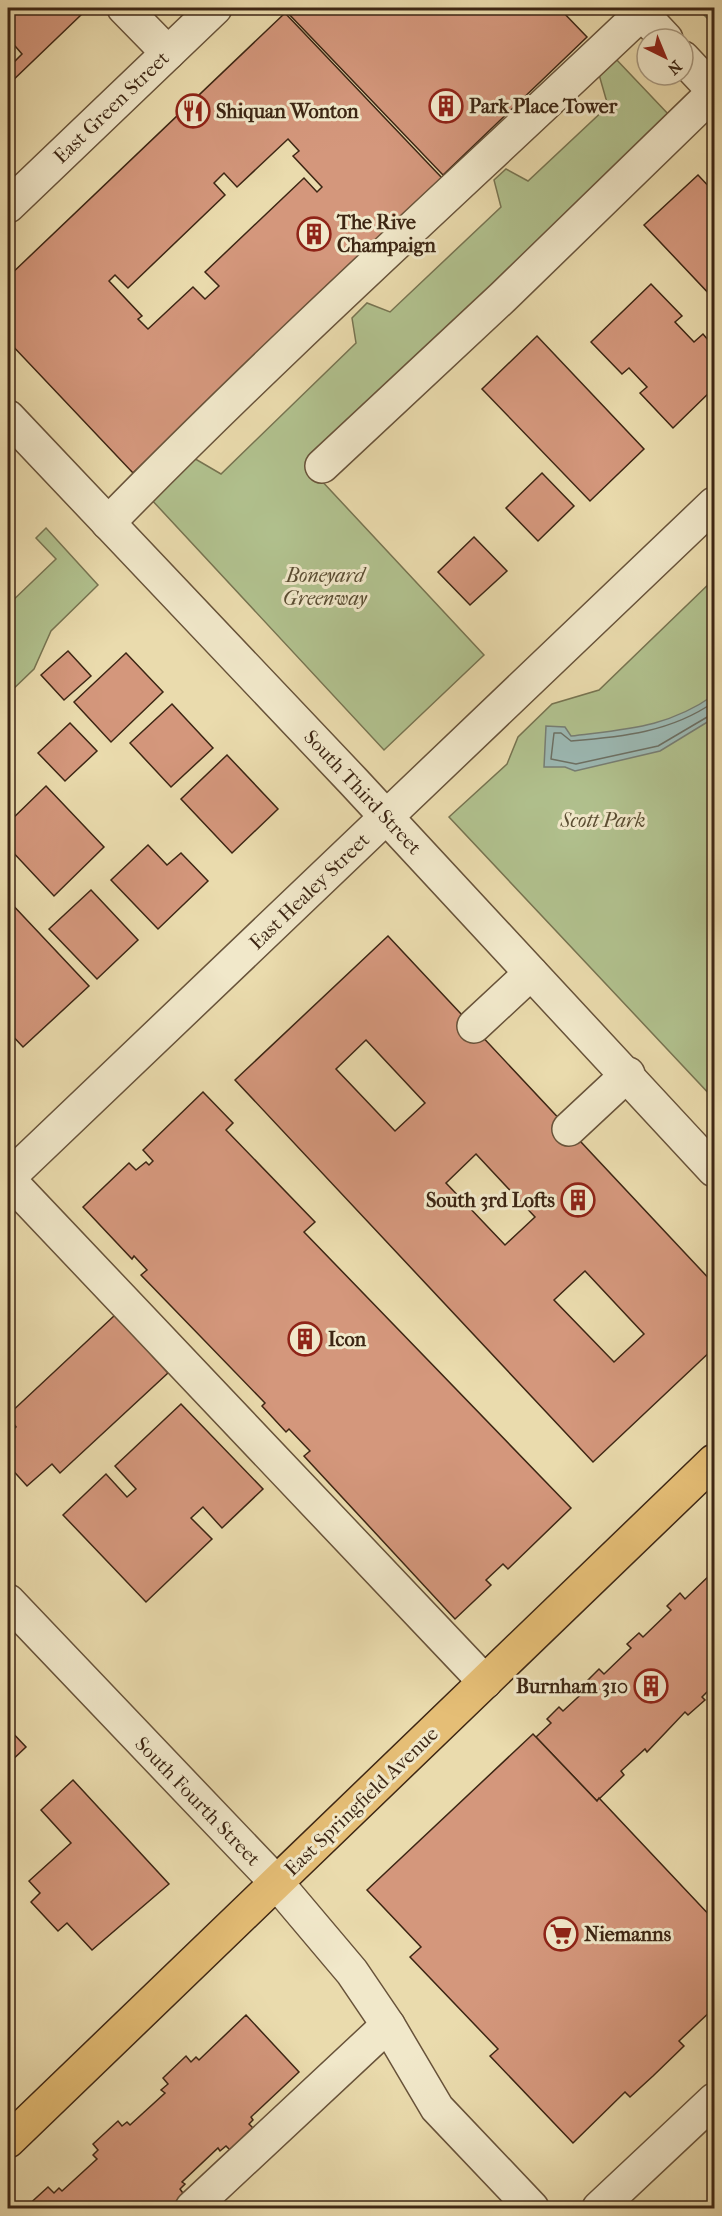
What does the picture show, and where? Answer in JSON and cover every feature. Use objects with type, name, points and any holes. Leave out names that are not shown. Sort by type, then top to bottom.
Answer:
[{"type":"main road","name":"East Springfield Avenue","points":[[8,2140],[714,1461]]},
{"type":"street","points":[[124,8],[168,53]]},
{"type":"street","name":"East Green Street","points":[[8,206],[215,8]]},
{"type":"street","points":[[108,523],[181,447],[642,9],[656,27]]},
{"type":"street","points":[[322,466],[503,297],[714,92],[695,71]]},
{"type":"street","name":"South Third Street","points":[[8,417],[628,1074],[714,1170]]},
{"type":"street","name":"East Healey Street","points":[[8,1178],[714,504]]},
{"type":"street","points":[[474,1026],[531,973]]},
{"type":"street","points":[[570,1129],[628,1074]]},
{"type":"street","points":[[8,1178],[139,1330],[485,1682]]},
{"type":"street","name":"South Fourth Street","points":[[8,1601],[276,1882],[352,1972],[388,2025],[437,2108],[532,2208]]},
{"type":"street","points":[[192,2208],[388,2025]]},
{"type":"street","points":[[599,2208],[714,2100]]},
{"type":"green space","points":[[697,8],[714,8],[714,25]]},
{"type":"green space","name":"Boneyard Greenway","points":[[614,57],[635,79],[635,87],[642,87],[670,116],[306,464],[484,655],[384,750],[150,498],[192,457],[221,474],[356,343],[352,318],[367,303],[390,312],[501,207],[494,180],[506,169],[528,181],[608,106],[598,71]]},
{"type":"green space","points":[[46,528],[98,585],[51,631],[34,669],[8,694],[8,605],[56,559],[36,538]]},
{"type":"green space","name":"Scott Park","points":[[714,579],[714,1099],[449,817],[507,764],[518,737],[552,704],[599,690]]},
{"type":"water","points":[[714,695],[714,718],[660,751],[575,771],[565,767],[544,767],[546,726],[565,727],[571,736],[628,729],[663,721],[697,706]]},
{"type":"building","points":[[8,8],[76,8],[82,14],[8,85],[8,52],[15,61],[22,54],[8,38]]},
{"type":"building","name":"Park Place Tower","points":[[290,8],[559,8],[587,37],[443,175],[286,11]]},
{"type":"building","name":"The Rive Champaign","points":[[285,13],[442,178],[133,473],[8,341],[8,277]],"holes":[[[288,139],[299,151],[293,156],[322,187],[317,192],[304,178],[205,272],[219,286],[205,299],[193,287],[148,329],[138,319],[142,316],[109,281],[115,275],[128,288],[225,195],[214,183],[224,173],[237,187]]]},
{"type":"building","points":[[698,175],[714,192],[714,299],[644,225]]},
{"type":"building","points":[[651,284],[682,316],[675,322],[694,342],[703,334],[714,347],[714,388],[673,428],[640,393],[647,387],[629,368],[622,374],[591,342]]},
{"type":"building","points":[[537,336],[644,449],[590,501],[482,389]]},
{"type":"building","points":[[542,473],[574,506],[538,541],[506,508]]},
{"type":"building","points":[[474,537],[507,571],[470,605],[438,572]]},
{"type":"building","points":[[68,651],[91,676],[64,700],[41,675]]},
{"type":"building","points":[[126,653],[163,692],[111,742],[74,702]]},
{"type":"building","points":[[172,704],[213,748],[171,787],[130,743]]},
{"type":"building","points":[[70,723],[97,751],[65,781],[38,753]]},
{"type":"building","points":[[227,755],[278,809],[232,853],[181,799]]},
{"type":"building","points":[[46,786],[104,847],[54,896],[8,847],[8,823]]},
{"type":"building","points":[[148,845],[167,865],[181,853],[208,881],[158,929],[111,880]]},
{"type":"building","points":[[91,890],[138,940],[97,979],[49,929]]},
{"type":"building","points":[[8,900],[89,986],[23,1047],[8,1031],[8,984],[10,982],[8,979]]},
{"type":"building","name":"South 3rd Lofts","points":[[388,936],[714,1284],[714,1348],[593,1462],[235,1080]],"holes":[[[366,1040],[425,1103],[395,1131],[336,1069]],[[476,1154],[535,1217],[505,1245],[446,1183]],[[585,1271],[644,1334],[614,1362],[554,1300]]]},
{"type":"building","name":"Icon","points":[[203,1092],[233,1123],[226,1130],[315,1222],[304,1232],[571,1508],[508,1569],[503,1564],[486,1580],[491,1585],[455,1619],[304,1456],[310,1451],[289,1429],[286,1432],[262,1406],[265,1403],[141,1275],[147,1270],[134,1256],[132,1259],[83,1207],[129,1163],[136,1170],[146,1162],[149,1165],[153,1161],[143,1150]]},
{"type":"building","points":[[115,1315],[168,1373],[60,1473],[52,1464],[27,1486],[8,1465],[8,1435],[16,1427],[8,1415]]},
{"type":"building","points":[[181,1404],[263,1489],[222,1528],[203,1507],[191,1518],[212,1539],[146,1602],[63,1515],[106,1474],[127,1497],[136,1489],[115,1466]]},
{"type":"building","name":"Burnham 310","points":[[714,1571],[714,1685],[702,1697],[705,1700],[688,1715],[685,1712],[647,1752],[645,1749],[621,1771],[624,1775],[597,1801],[536,1737],[551,1723],[547,1719],[559,1707],[563,1711],[589,1687],[585,1683],[599,1669],[604,1674],[631,1648],[627,1644],[639,1633],[643,1637],[671,1610],[667,1606],[680,1593],[685,1599]]},
{"type":"building","points":[[8,1728],[26,1747],[8,1764]]},
{"type":"building","name":"Niemanns","points":[[533,1734],[597,1801],[599,1798],[714,1920],[714,2008],[679,2041],[684,2046],[653,2076],[630,2097],[625,2092],[573,2143],[490,2056],[498,2049],[410,1957],[421,1947],[367,1890]]},
{"type":"building","points":[[73,1780],[169,1884],[92,1950],[67,1923],[58,1931],[31,1902],[40,1893],[29,1881],[71,1843],[41,1810]]},
{"type":"building","points":[[246,2015],[299,2072],[251,2117],[253,2120],[249,2124],[254,2129],[231,2151],[226,2146],[220,2151],[218,2148],[182,2182],[185,2184],[180,2189],[185,2196],[172,2208],[25,2208],[48,2187],[54,2193],[59,2188],[62,2191],[97,2159],[93,2155],[98,2150],[93,2144],[118,2121],[122,2126],[127,2122],[130,2125],[165,2093],[161,2090],[168,2084],[163,2078],[186,2056],[191,2062],[196,2057],[199,2060]]},
{"type":"place","name":"Park Place Tower","points":[[446,106]]},
{"type":"place","name":"Shiquan Wonton","points":[[193,111]]},
{"type":"place","name":"The Rive Champaign","points":[[314,234]]},
{"type":"place","name":"South 3rd Lofts","points":[[578,1200]]},
{"type":"place","name":"Icon","points":[[305,1339]]},
{"type":"place","name":"Burnham 310","points":[[651,1686]]},
{"type":"place","name":"Niemanns","points":[[561,1934]]}]
